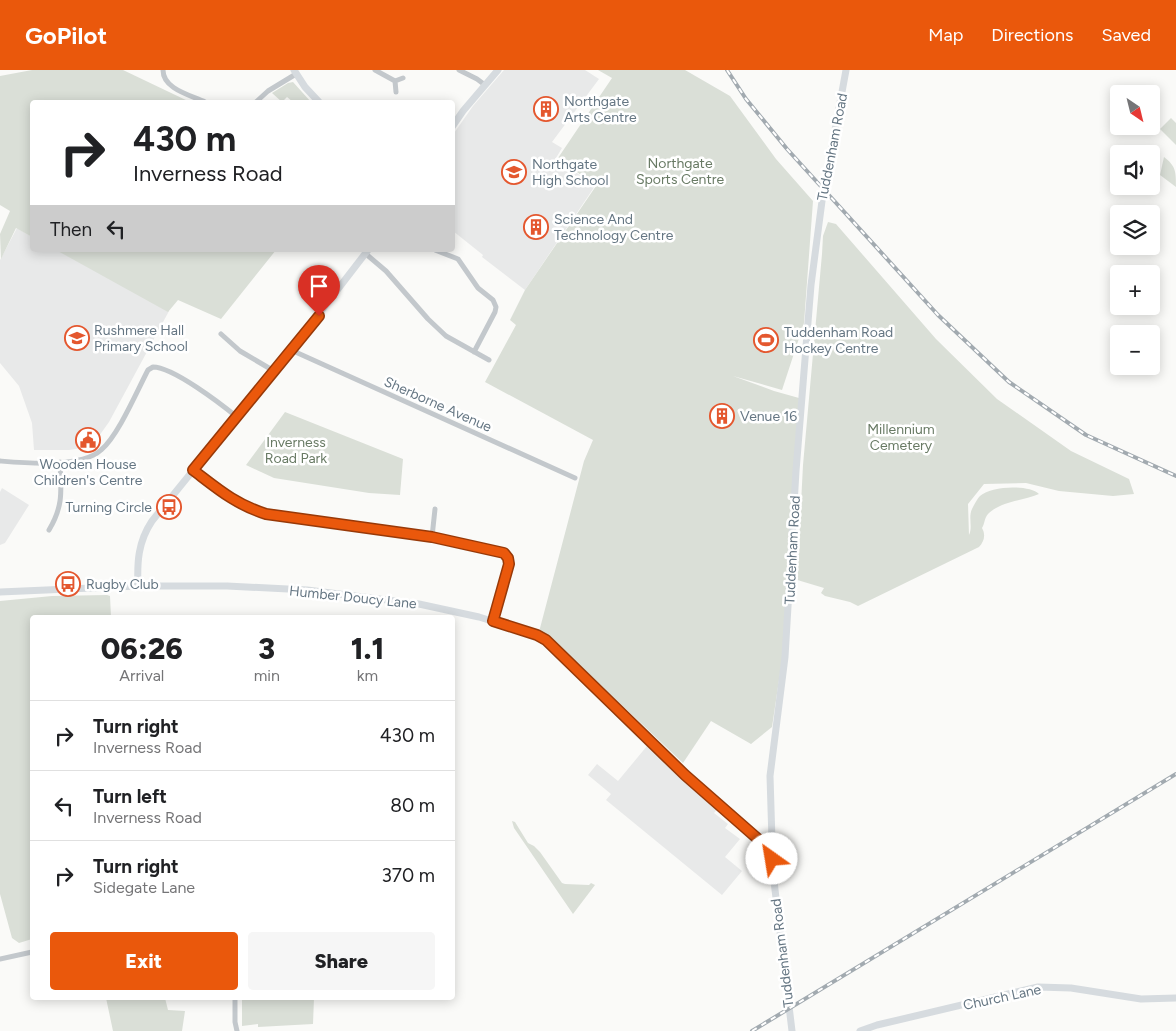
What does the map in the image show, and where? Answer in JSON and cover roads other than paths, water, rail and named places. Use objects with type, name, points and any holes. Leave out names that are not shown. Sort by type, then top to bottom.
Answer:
[{"type":"street","points":[[163,70],[165,80],[169,85],[200,100]]},
{"type":"street","points":[[375,70],[395,81],[403,78]]},
{"type":"street","points":[[459,70],[485,85]]},
{"type":"street","points":[[455,123],[498,70]]},
{"type":"street","name":"Tuddenham Road","points":[[792,1030],[771,846],[771,756],[785,657],[810,285],[817,232],[846,70]]},
{"type":"street","points":[[258,100],[295,72],[317,100]]},
{"type":"street","points":[[395,81],[396,92]]},
{"type":"street","points":[[138,586],[138,556],[143,536],[152,521],[292,350],[367,252],[440,331],[455,342],[490,360]]},
{"type":"street","points":[[440,252],[458,259],[478,288],[492,299],[495,305],[495,312],[474,352]]},
{"type":"street","points":[[221,334],[240,352],[274,371]]},
{"type":"street","name":"Sherborne Avenue","points":[[292,350],[575,478]]},
{"type":"street","points":[[0,461],[60,462],[81,460],[101,450],[115,432],[148,370],[153,367],[164,370],[206,393],[237,417]]},
{"type":"street","points":[[49,530],[60,506],[60,462]]},
{"type":"street","points":[[193,470],[228,497],[246,508],[266,514],[432,537],[504,553],[508,558],[509,564],[493,621]]},
{"type":"street","points":[[432,537],[435,509]]},
{"type":"street","name":"Humber Doucy Lane","points":[[0,592],[138,586],[227,586],[308,590],[419,604],[493,621],[537,635],[546,640],[685,775],[758,839],[771,846]]},
{"type":"street","points":[[0,959],[30,952]]},
{"type":"street","name":"Church Lane","points":[[860,1031],[877,1025],[1038,987],[1071,988],[1141,999],[1176,998]]},
{"type":"street","points":[[235,1000],[237,1031]]},
{"type":"railway","points":[[727,70],[746,99],[787,149],[938,315],[1009,382],[1086,435],[1176,476]]},
{"type":"railway","points":[[752,1031],[1176,774]]},
{"type":"place","name":"Northgate Arts Centre","points":[[546,109]]},
{"type":"place","name":"Northgate High School","points":[[514,172]]},
{"type":"place","name":"Science And Technology Centre","points":[[536,227]]},
{"type":"place","name":"Rushmere Hall Primary School","points":[[77,338]]},
{"type":"place","name":"Tuddenham Road Hockey Centre","points":[[766,340]]},
{"type":"place","name":"Venue 16","points":[[722,416]]},
{"type":"place","name":"Wooden House Children's Centre","points":[[88,440]]},
{"type":"place","name":"Turning Circle","points":[[169,507]]},
{"type":"place","name":"Rugby Club","points":[[68,584]]},
{"type":"park label","name":"Northgate Sports Centre","points":[[680,172]]},
{"type":"park label","name":"Millennium Cemetery","points":[[901,438]]},
{"type":"park label","name":"Inverness Road Park","points":[[296,450]]}]
